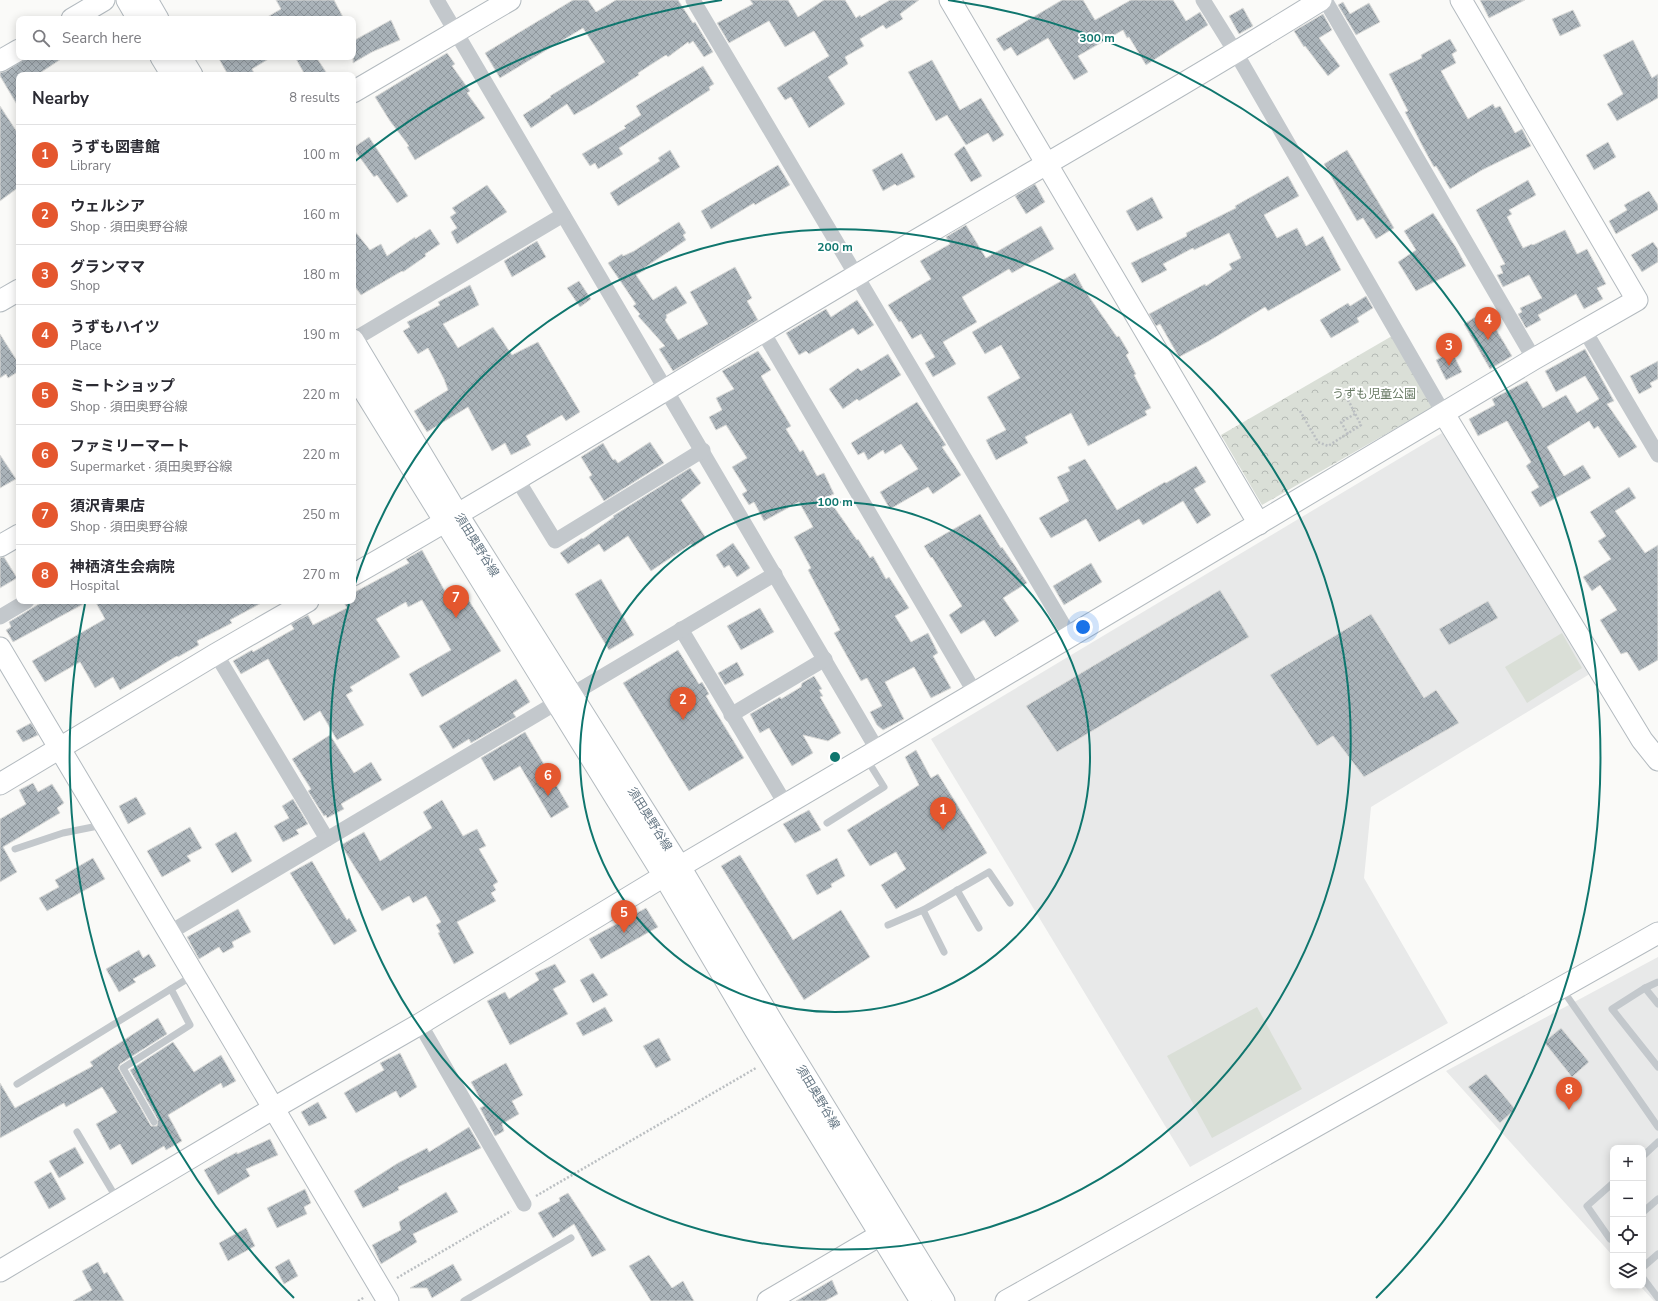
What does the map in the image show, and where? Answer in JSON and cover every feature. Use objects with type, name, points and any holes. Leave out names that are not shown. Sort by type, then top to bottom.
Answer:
[{"type":"street","points":[[77,16],[104,0]]},
{"type":"street","points":[[127,0],[136,16]]},
{"type":"street","points":[[147,0],[156,16]]},
{"type":"street","points":[[437,0],[825,659],[872,754]]},
{"type":"street","points":[[356,90],[510,0]]},
{"type":"street","points":[[693,0],[855,276],[1070,636]]},
{"type":"street","points":[[950,0],[1259,524]]},
{"type":"street","points":[[1203,0],[1236,53],[1444,414],[1642,740],[1658,760]]},
{"type":"street","points":[[356,573],[451,519],[666,388],[763,332],[1046,163],[1236,53],[1321,0]]},
{"type":"street","points":[[1325,0],[1534,359]]},
{"type":"street","points":[[0,1271],[274,1108],[420,1024],[672,871],[975,693],[1534,359],[1637,300],[1461,0]]},
{"type":"street","points":[[0,61],[16,52]]},
{"type":"street","points":[[163,60],[170,72]]},
{"type":"street","points":[[183,60],[190,72]]},
{"type":"street","points":[[356,338],[563,215]]},
{"type":"street","points":[[0,301],[16,292]]},
{"type":"street","points":[[1585,331],[1658,455]]},
{"type":"street","points":[[763,332],[975,693]]},
{"type":"street","name":"須田奥野谷線","points":[[356,345],[451,519]]},
{"type":"street","name":"須田奥野谷線","points":[[356,377],[451,519],[672,871],[888,1230],[921,1301]]},
{"type":"street","points":[[517,479],[555,541],[703,450]]},
{"type":"street","points":[[0,546],[16,537]]},
{"type":"street","points":[[169,933],[775,574]]},
{"type":"street","points":[[0,617],[22,604]]},
{"type":"street","points":[[0,784],[216,654],[303,604]]},
{"type":"street","points":[[681,629],[730,715],[786,805]]},
{"type":"street","points":[[0,648],[384,1294]]},
{"type":"street","points":[[216,654],[327,839]]},
{"type":"street","points":[[730,715],[825,659]]},
{"type":"street","points":[[1006,1301],[1658,933]]},
{"type":"street","points":[[420,1024],[524,1204]]},
{"type":"street","points":[[768,1301],[888,1230]]},
{"type":"street","name":"須田奥野谷線","points":[[888,1230],[944,1301]]},
{"type":"lane","points":[[826,823],[884,787],[872,754]]},
{"type":"lane","points":[[15,849],[63,833],[106,825]]},
{"type":"lane","points":[[888,925],[923,910],[990,872],[1010,903]]},
{"type":"lane","points":[[957,890],[979,928]]},
{"type":"lane","points":[[923,910],[944,952]]},
{"type":"lane","points":[[17,1084],[194,974]]},
{"type":"lane","points":[[1658,982],[1645,988],[1612,1009],[1658,1066]]},
{"type":"lane","points":[[1561,988],[1658,1127]]},
{"type":"lane","points":[[1645,988],[1658,1004]]},
{"type":"lane","points":[[154,1122],[123,1068],[190,1025],[171,989]]},
{"type":"lane","points":[[77,1132],[118,1200]]},
{"type":"lane","points":[[1646,1153],[1658,1142]]},
{"type":"lane","points":[[1610,1186],[1587,1206],[1610,1236]]},
{"type":"lane","points":[[1646,1209],[1658,1199]]},
{"type":"lane","points":[[464,1301],[571,1238]]},
{"type":"lane","points":[[1646,1264],[1658,1254]]},
{"type":"lane","points":[[1646,1282],[1658,1298]]},
{"type":"path","points":[[1300,412],[1318,442],[1328,446],[1361,425],[1344,392]]},
{"type":"path","points":[[1348,434],[1341,422],[1355,414]]},
{"type":"path","points":[[358,1301],[384,1294],[524,1204],[757,1067]]},
{"type":"shaded area","points":[[1442,433],[1593,672],[1371,807],[1364,878],[1448,1023],[1190,1167],[931,739]]},
{"type":"shaded area","points":[[1658,957],[1658,1301],[1654,1301],[1643,1289],[1646,1289],[1646,1145],[1610,1145],[1610,1253],[1446,1071]]},
{"type":"green space","name":"うずも児童公園","points":[[1392,336],[1433,407],[1262,505],[1221,435]]},
{"type":"green space","points":[[1562,633],[1582,668],[1527,703],[1505,667]]},
{"type":"green space","points":[[1257,1007],[1302,1089],[1212,1138],[1167,1056]]},
{"type":"building","points":[[276,0],[334,0],[342,16],[269,16],[281,9]]},
{"type":"building","points":[[573,0],[588,0],[596,12],[616,0],[678,0],[693,23],[695,22],[713,52],[704,57],[693,41],[689,44],[688,42],[668,57],[666,55],[638,73],[639,75],[574,115],[567,104],[531,128],[523,115],[551,97],[550,96],[605,62],[583,28],[500,78],[485,53]]},
{"type":"building","points":[[750,0],[788,0],[798,17],[824,0],[845,0],[856,18],[860,15],[861,17],[890,0],[919,0],[900,14],[903,19],[886,29],[883,25],[860,39],[864,46],[845,57],[848,64],[828,77],[845,104],[809,128],[791,97],[785,100],[777,88],[829,56],[814,31],[785,47],[769,21],[729,43],[717,23],[753,4]]},
{"type":"building","points":[[1062,0],[1083,0],[1095,20],[1131,0],[1173,0],[1186,21],[1200,12],[1208,25],[1146,65],[1123,30],[1078,56],[1088,72],[1074,80],[1048,38],[1017,56],[1011,47],[1004,51],[996,39]]},
{"type":"building","points":[[1480,0],[1525,0],[1489,18]]},
{"type":"building","points":[[1343,2],[1350,14],[1369,3],[1380,22],[1356,35],[1338,5]]},
{"type":"building","points":[[1243,8],[1253,26],[1239,34],[1229,16]]},
{"type":"building","points":[[1573,10],[1581,26],[1560,36],[1552,19]]},
{"type":"building","points":[[1323,14],[1332,30],[1319,38],[1340,66],[1328,76],[1305,46],[1304,47],[1294,31]]},
{"type":"building","points":[[391,20],[400,40],[372,52],[353,63],[353,60],[356,60],[356,39]]},
{"type":"building","points":[[1450,39],[1457,51],[1452,54],[1456,63],[1441,71],[1468,119],[1493,104],[1495,108],[1500,106],[1515,133],[1522,129],[1531,146],[1482,170],[1450,189],[1436,166],[1434,167],[1423,147],[1405,112],[1408,111],[1389,74],[1422,58],[1421,55]]},
{"type":"building","points":[[1633,40],[1652,78],[1658,74],[1658,98],[1617,121],[1607,104],[1623,94],[1603,55]]},
{"type":"building","points":[[447,53],[455,64],[452,66],[470,91],[467,93],[485,118],[415,160],[407,147],[409,146],[390,121],[375,97]]},
{"type":"building","points":[[23,60],[60,60],[42,72],[16,72],[16,103],[0,76],[0,73]]},
{"type":"building","points":[[220,60],[267,60],[252,69],[254,72],[226,72]]},
{"type":"building","points":[[297,60],[318,60],[326,72],[303,72]]},
{"type":"building","points":[[932,60],[960,110],[981,98],[1004,135],[993,142],[988,133],[966,145],[947,115],[936,121],[908,72]]},
{"type":"building","points":[[703,66],[714,84],[709,87],[710,90],[619,148],[623,154],[598,169],[595,163],[590,166],[582,154],[626,128],[624,126],[641,115],[636,106]]},
{"type":"building","points":[[0,106],[16,130],[16,189],[0,201]]},
{"type":"building","points":[[369,137],[408,196],[397,203],[377,175],[374,177],[356,152],[356,146]]},
{"type":"building","points":[[1608,142],[1616,157],[1594,170],[1586,155]]},
{"type":"building","points":[[964,146],[982,176],[971,182],[954,154]]},
{"type":"building","points":[[670,150],[680,167],[618,206],[610,193],[660,161],[658,158]]},
{"type":"building","points":[[1347,150],[1394,228],[1376,239],[1363,218],[1357,221],[1324,164]]},
{"type":"building","points":[[902,153],[915,177],[897,186],[895,184],[883,191],[872,170]]},
{"type":"building","points":[[778,165],[790,185],[755,205],[754,203],[711,229],[701,211]]},
{"type":"building","points":[[1288,176],[1299,196],[1264,215],[1277,238],[1297,228],[1306,246],[1323,236],[1341,270],[1268,311],[1265,307],[1209,341],[1179,357],[1160,324],[1156,326],[1149,314],[1205,284],[1206,286],[1232,269],[1229,264],[1241,258],[1229,233],[1194,250],[1193,248],[1163,264],[1167,270],[1142,283],[1131,263],[1187,236],[1186,233],[1236,208],[1235,206]]},
{"type":"building","points":[[1528,180],[1536,195],[1509,210],[1512,214],[1507,217],[1523,248],[1565,230],[1577,254],[1587,249],[1606,284],[1597,288],[1603,299],[1584,309],[1576,294],[1538,315],[1541,320],[1526,328],[1518,314],[1522,312],[1520,308],[1542,298],[1529,275],[1503,287],[1497,275],[1503,273],[1500,266],[1505,264],[1476,210]]},
{"type":"building","points":[[1035,184],[1045,202],[1026,214],[1015,196]]},
{"type":"building","points":[[487,185],[507,212],[457,244],[451,232],[457,228],[450,217],[456,213],[452,208]]},
{"type":"building","points":[[1649,191],[1658,205],[1658,210],[1616,234],[1609,221],[1627,210],[1624,205]]},
{"type":"building","points":[[1152,197],[1163,218],[1137,231],[1126,211]]},
{"type":"building","points":[[1433,213],[1457,249],[1466,266],[1416,291],[1398,262],[1416,250],[1404,231]]},
{"type":"building","points":[[679,222],[686,233],[683,235],[686,240],[636,275],[653,300],[676,286],[687,303],[666,315],[667,317],[665,320],[678,340],[708,324],[690,292],[735,267],[752,298],[747,301],[758,320],[673,371],[659,349],[665,346],[638,316],[640,314],[633,306],[636,304],[608,263],[622,254],[623,256],[634,251]]},
{"type":"building","points":[[966,225],[986,258],[1041,226],[1054,249],[1012,273],[1009,269],[962,297],[977,322],[943,342],[956,364],[933,377],[925,363],[935,357],[921,334],[912,339],[901,321],[899,322],[888,305],[931,279],[920,261],[950,244],[946,237]]},
{"type":"building","points":[[430,229],[440,244],[403,272],[402,271],[361,295],[356,288],[356,233],[370,250],[381,244],[387,256],[415,237],[415,239]]},
{"type":"building","points":[[537,241],[546,257],[512,277],[504,261]]},
{"type":"building","points":[[1653,242],[1658,249],[1658,262],[1642,272],[1631,255]]},
{"type":"building","points":[[1075,273],[1083,288],[1117,337],[1119,336],[1129,353],[1126,355],[1136,374],[1134,375],[1151,408],[1145,411],[1147,415],[1088,446],[1071,413],[1025,437],[1028,443],[996,460],[986,440],[1006,430],[987,397],[1020,378],[1001,345],[985,354],[972,332]]},
{"type":"building","points":[[579,281],[591,299],[580,307],[567,288]]},
{"type":"building","points":[[470,285],[479,305],[443,324],[458,348],[493,327],[512,355],[538,342],[580,412],[566,421],[562,415],[526,436],[531,445],[511,455],[505,443],[492,451],[468,407],[427,432],[414,411],[448,390],[428,348],[418,354],[403,331],[410,327],[407,322],[440,305],[438,302]]},
{"type":"building","points":[[1366,296],[1373,308],[1357,318],[1359,322],[1331,338],[1320,320],[1348,303],[1350,306]]},
{"type":"building","points":[[857,300],[874,325],[858,335],[853,328],[809,354],[806,351],[799,355],[786,333],[826,309],[831,317]]},
{"type":"building","points":[[1485,311],[1512,356],[1490,369],[1464,324]]},
{"type":"building","points":[[0,334],[16,359],[16,373],[8,378],[6,374],[0,378]]},
{"type":"building","points":[[1585,349],[1614,401],[1607,404],[1637,447],[1619,458],[1598,426],[1594,429],[1589,421],[1547,447],[1564,476],[1583,465],[1591,478],[1540,507],[1531,492],[1539,487],[1526,466],[1531,462],[1507,421],[1478,436],[1469,419],[1495,405],[1492,399],[1527,381],[1543,408],[1566,395],[1577,413],[1599,399],[1585,376],[1556,392],[1545,371]]},
{"type":"building","points":[[758,351],[771,370],[761,376],[791,426],[786,429],[800,452],[803,450],[817,476],[824,473],[834,494],[827,497],[870,558],[873,556],[886,579],[889,577],[909,608],[895,616],[911,642],[928,633],[938,653],[933,656],[951,688],[931,698],[914,667],[885,682],[904,719],[883,730],[877,725],[870,712],[882,706],[867,678],[861,681],[834,633],[840,630],[808,570],[811,568],[794,537],[813,527],[799,502],[764,521],[754,502],[749,505],[742,494],[747,491],[732,467],[747,458],[726,425],[716,430],[709,417],[722,410],[716,398],[734,389],[722,371]]},
{"type":"building","points":[[1452,352],[1462,372],[1446,380],[1436,360]]},
{"type":"building","points":[[888,354],[901,375],[859,401],[857,399],[843,409],[829,389],[858,368],[861,371]]},
{"type":"building","points":[[1658,361],[1658,379],[1650,383],[1652,387],[1639,394],[1630,376]]},
{"type":"building","points":[[917,402],[946,445],[942,447],[961,475],[933,494],[928,487],[890,509],[880,492],[918,469],[901,444],[885,454],[883,450],[868,460],[864,452],[858,455],[851,443]]},
{"type":"building","points":[[650,442],[664,463],[604,501],[589,477],[592,475],[581,457],[603,443],[613,460],[615,459],[618,463]]},
{"type":"building","points":[[0,455],[16,479],[0,488]]},
{"type":"building","points":[[1085,459],[1117,510],[1196,466],[1206,482],[1194,489],[1211,515],[1197,524],[1183,501],[1143,525],[1139,519],[1099,542],[1086,519],[1051,538],[1039,518],[1069,501],[1057,477],[1070,471],[1068,467]]},
{"type":"building","points":[[690,468],[701,483],[681,500],[706,538],[693,547],[691,544],[651,571],[628,536],[604,552],[599,544],[568,564],[560,553],[582,538],[583,539],[614,517],[613,516]]},
{"type":"building","points":[[1629,487],[1636,498],[1615,511],[1645,553],[1658,545],[1658,660],[1639,671],[1627,652],[1621,654],[1600,620],[1617,610],[1600,585],[1592,591],[1583,577],[1611,559],[1598,541],[1606,536],[1590,512]]},
{"type":"building","points":[[980,514],[1001,548],[1002,547],[1027,583],[1003,598],[1019,621],[995,637],[984,620],[961,634],[949,615],[962,606],[924,546]]},
{"type":"building","points":[[733,543],[750,568],[737,577],[729,565],[724,568],[716,555]]},
{"type":"building","points":[[422,550],[452,604],[466,596],[501,651],[422,697],[409,674],[451,650],[422,600],[408,607],[406,602],[376,619],[400,657],[350,687],[353,691],[346,695],[364,725],[337,740],[320,711],[304,721],[268,659],[241,674],[233,661],[252,650],[253,652],[294,629],[291,624],[308,615],[313,625],[347,608],[345,604],[356,604],[356,591],[409,563],[406,559]]},
{"type":"building","points":[[4,557],[16,579],[0,588],[0,558]]},
{"type":"building","points":[[1091,563],[1102,582],[1064,605],[1053,586]]},
{"type":"building","points":[[601,579],[634,635],[609,650],[575,594]]},
{"type":"building","points":[[1220,590],[1249,637],[1057,752],[1026,706]]},
{"type":"building","points":[[1488,601],[1498,618],[1449,645],[1439,629]]},
{"type":"building","points":[[39,604],[83,604],[13,642],[6,630],[11,627],[9,622]]},
{"type":"building","points":[[97,604],[259,604],[230,620],[232,623],[197,641],[199,645],[178,657],[177,656],[120,690],[113,677],[95,688],[80,662],[45,682],[32,661],[105,619]]},
{"type":"building","points":[[760,608],[774,632],[741,650],[727,626]]},
{"type":"building","points":[[1371,614],[1424,698],[1436,690],[1459,723],[1364,777],[1333,736],[1317,746],[1270,675]]},
{"type":"building","points":[[678,650],[699,684],[702,682],[709,694],[706,696],[744,758],[689,791],[623,683]]},
{"type":"building","points":[[737,662],[744,675],[725,685],[718,673]]},
{"type":"building","points":[[814,676],[822,689],[819,690],[823,696],[820,697],[841,733],[828,741],[803,735],[813,753],[792,766],[769,728],[760,733],[750,714],[780,697],[781,699],[801,687],[802,683]]},
{"type":"building","points":[[516,679],[530,702],[513,713],[516,717],[471,743],[469,739],[453,749],[439,726]]},
{"type":"building","points":[[31,723],[38,735],[23,742],[16,731]]},
{"type":"building","points":[[525,732],[569,807],[551,818],[520,766],[494,781],[481,758]]},
{"type":"building","points":[[330,735],[354,773],[371,762],[382,780],[341,804],[344,809],[327,818],[326,815],[324,816],[308,791],[311,789],[292,759]]},
{"type":"building","points":[[916,750],[931,778],[938,774],[987,853],[896,909],[881,885],[906,869],[896,852],[870,866],[847,830],[919,785],[905,757]]},
{"type":"building","points":[[33,783],[38,792],[52,784],[64,803],[57,808],[60,813],[3,847],[17,872],[0,882],[0,819],[26,804],[19,790]]},
{"type":"building","points":[[136,797],[146,814],[128,824],[119,806]]},
{"type":"building","points":[[293,799],[308,824],[296,830],[299,834],[283,842],[274,826],[289,818],[282,806]]},
{"type":"building","points":[[442,800],[463,836],[477,829],[486,846],[479,849],[498,882],[493,885],[496,890],[491,893],[496,901],[457,922],[474,953],[454,964],[438,933],[440,932],[436,925],[441,922],[426,896],[413,903],[409,896],[382,911],[341,845],[364,832],[380,861],[432,828],[423,812]]},
{"type":"building","points":[[809,810],[821,830],[795,843],[783,824]]},
{"type":"building","points":[[190,827],[202,848],[187,856],[191,861],[162,877],[147,851]]},
{"type":"building","points":[[236,832],[252,861],[232,873],[215,844]]},
{"type":"building","points":[[740,855],[793,940],[841,910],[870,957],[804,1000],[721,866]]},
{"type":"building","points":[[93,858],[105,879],[47,911],[39,898],[59,887],[55,880]]},
{"type":"building","points":[[837,858],[845,876],[831,884],[832,887],[817,895],[806,875]]},
{"type":"building","points":[[312,861],[347,920],[349,918],[357,931],[334,945],[290,873]]},
{"type":"building","points":[[646,908],[658,927],[601,959],[589,939]]},
{"type":"building","points":[[238,909],[251,932],[232,942],[234,947],[223,953],[219,947],[199,959],[187,937]]},
{"type":"building","points":[[139,950],[143,958],[149,954],[156,966],[133,979],[136,982],[119,992],[106,969]]},
{"type":"building","points":[[555,964],[566,982],[553,989],[568,1014],[510,1045],[487,1001],[505,992],[509,999],[539,980],[535,973]]},
{"type":"building","points":[[593,973],[608,995],[593,1003],[580,980]]},
{"type":"building","points":[[605,1007],[613,1021],[583,1036],[576,1023]]},
{"type":"building","points":[[158,1018],[167,1034],[120,1064],[118,1068],[151,1126],[157,1126],[158,1120],[130,1070],[173,1042],[194,1072],[221,1055],[236,1081],[223,1088],[221,1083],[168,1115],[182,1141],[166,1150],[164,1146],[132,1165],[120,1144],[110,1150],[96,1124],[117,1112],[102,1087],[66,1107],[64,1103],[0,1138],[0,1083],[15,1108],[93,1066],[90,1062]]},
{"type":"building","points":[[1561,1028],[1589,1062],[1572,1077],[1544,1042]]},
{"type":"building","points":[[659,1038],[671,1060],[656,1068],[643,1046]]},
{"type":"building","points":[[400,1053],[417,1087],[400,1098],[396,1091],[356,1113],[344,1093],[384,1070],[380,1063]]},
{"type":"building","points":[[506,1063],[523,1095],[512,1101],[519,1114],[502,1124],[504,1131],[495,1136],[480,1108],[484,1106],[471,1082]]},
{"type":"building","points":[[1486,1074],[1515,1109],[1500,1123],[1468,1087]]},
{"type":"building","points":[[318,1102],[327,1118],[309,1126],[301,1112]]},
{"type":"building","points":[[469,1127],[481,1148],[398,1187],[399,1190],[363,1208],[354,1191],[398,1163],[427,1148],[429,1152]]},
{"type":"building","points":[[270,1139],[278,1155],[246,1169],[250,1176],[218,1195],[204,1170],[237,1152],[237,1154]]},
{"type":"building","points":[[75,1147],[84,1163],[59,1178],[49,1161]]},
{"type":"building","points":[[51,1172],[66,1199],[49,1209],[34,1182]]},
{"type":"building","points":[[305,1189],[311,1203],[304,1207],[307,1214],[277,1228],[267,1208]]},
{"type":"building","points":[[446,1192],[458,1212],[413,1234],[417,1242],[381,1264],[372,1245],[401,1230],[399,1222]]},
{"type":"building","points":[[568,1193],[606,1250],[592,1257],[574,1224],[553,1238],[538,1213],[560,1201],[559,1198]]},
{"type":"building","points":[[246,1228],[255,1246],[228,1261],[219,1243]]},
{"type":"building","points":[[649,1255],[672,1288],[683,1281],[694,1301],[651,1301],[629,1266]]},
{"type":"building","points":[[289,1259],[298,1276],[284,1284],[275,1267]]},
{"type":"building","points":[[98,1262],[104,1274],[107,1272],[124,1301],[73,1301],[92,1290],[82,1271]]},
{"type":"building","points":[[453,1264],[462,1280],[432,1298],[427,1288],[410,1288]]},
{"type":"building","points":[[832,1280],[838,1294],[825,1301],[796,1301]]},
{"type":"place","name":"うずもハイツ","points":[[1488,340]]},
{"type":"place","name":"グランママ","points":[[1449,366]]},
{"type":"place","name":"須沢青果店","points":[[456,618]]},
{"type":"place","name":"ウェルシア","points":[[683,720]]},
{"type":"place","name":"ファミリーマート","points":[[548,796]]},
{"type":"place","name":"うずも図書館","points":[[943,830]]},
{"type":"place","name":"ミートショップ","points":[[624,933]]},
{"type":"place","name":"神栖済生会病院","points":[[1569,1110]]}]
